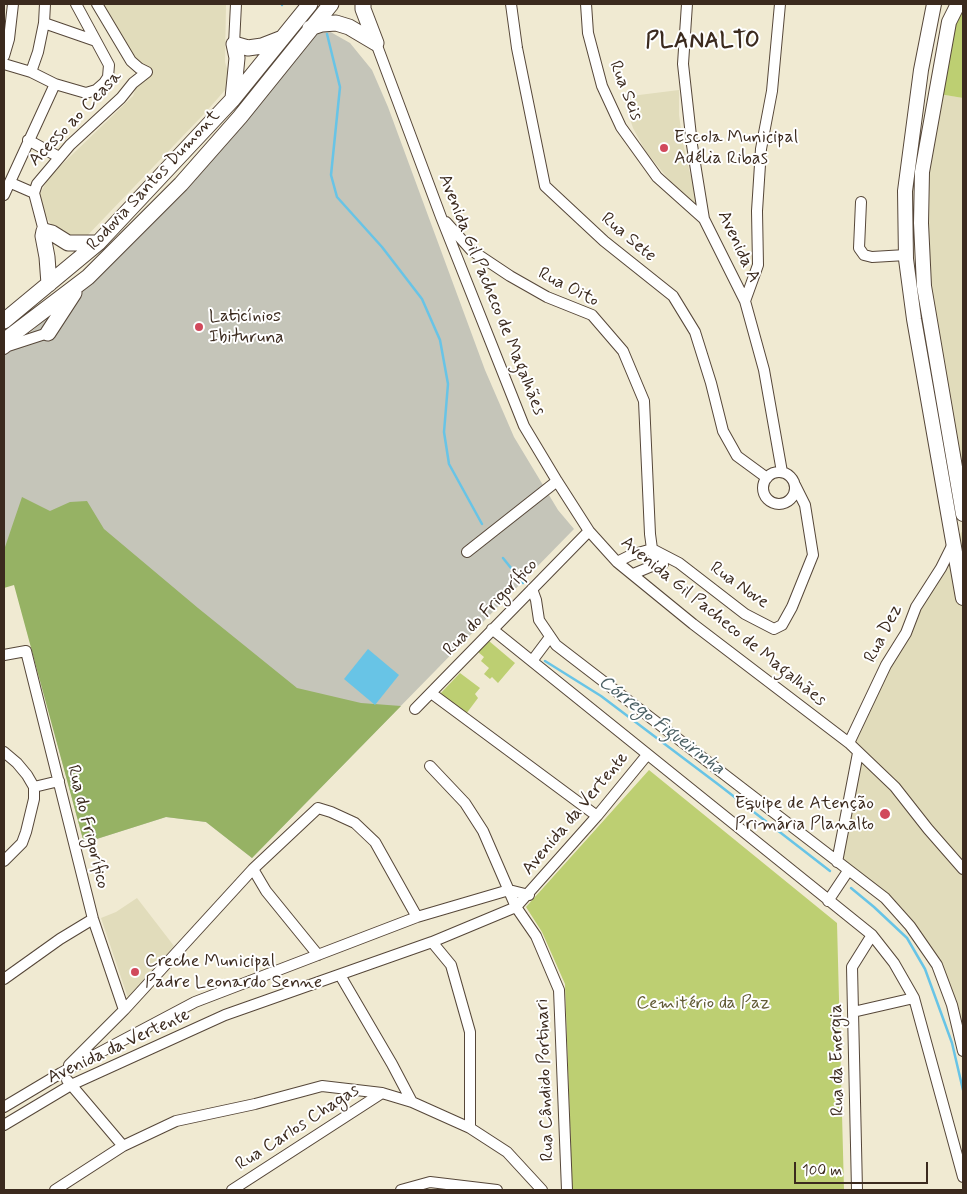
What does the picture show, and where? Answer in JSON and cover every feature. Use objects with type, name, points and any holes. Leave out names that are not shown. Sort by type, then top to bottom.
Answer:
[{"type":"highway","name":"Rodovia Santos Dumont","points":[[4,321],[98,243],[233,99],[310,4]]},
{"type":"highway","name":"Rodovia Santos Dumont","points":[[4,342],[88,277],[181,184],[240,117],[331,4]]},
{"type":"highway","points":[[363,4],[363,9],[376,43]]},
{"type":"highway","points":[[310,28],[322,24],[336,23],[376,43]]},
{"type":"highway","points":[[233,99],[237,58],[234,44],[248,48],[262,46],[280,39]]},
{"type":"highway","points":[[49,284],[44,231],[52,233],[68,243],[98,243]]},
{"type":"highway","points":[[48,333],[74,292],[88,277]]},
{"type":"main road","points":[[934,4],[921,70],[905,190],[906,254],[914,319],[963,598]]},
{"type":"main road","points":[[958,4],[949,22],[922,172],[920,223],[924,286],[963,514]]},
{"type":"street","points":[[4,56],[13,4]]},
{"type":"street","points":[[31,72],[38,52],[44,23],[45,4]]},
{"type":"street","points":[[4,64],[31,72],[55,84],[86,93],[96,90],[108,77],[109,65],[76,4]]},
{"type":"street","points":[[97,4],[131,61],[134,83]]},
{"type":"street","points":[[234,44],[236,4]]},
{"type":"street","name":"Rua Sete","points":[[511,4],[517,48],[545,186],[604,241],[673,296],[695,332],[711,383],[723,431],[737,456],[766,478]]},
{"type":"street","name":"Rua Seis","points":[[586,4],[588,33],[602,86],[620,127],[657,177],[704,220]]},
{"type":"street","name":"Avenida A","points":[[687,4],[683,64],[692,144],[704,220],[745,301],[764,370],[782,472]]},
{"type":"street","points":[[745,301],[758,265],[757,211],[761,149],[772,91],[780,4]]},
{"type":"street","points":[[44,23],[96,41]]},
{"type":"street","name":"Avenida Gil Pacheco de Magalhães","points":[[376,43],[524,426],[589,530],[617,562],[693,624],[849,743],[895,787],[961,866]]},
{"type":"street","name":"Acesso ao Ceasa","points":[[44,231],[34,193],[37,184],[59,157],[147,72],[138,68],[131,61]]},
{"type":"street","points":[[4,195],[55,84]]},
{"type":"street","points":[[28,140],[59,157]]},
{"type":"street","name":"Acesso ao Ceasa","points":[[11,183],[34,193]]},
{"type":"street","points":[[861,202],[859,248],[864,255],[872,257],[906,254]]},
{"type":"street","name":"Rua Oito","points":[[442,217],[471,250],[510,276],[546,297],[592,315],[623,351],[644,401],[650,534],[657,564]]},
{"type":"street","points":[[4,349],[48,333]]},
{"type":"street","points":[[782,472],[790,476],[795,485],[790,499],[780,504],[766,497],[764,482],[773,473],[782,472]]},
{"type":"street","points":[[467,552],[557,481]]},
{"type":"street","name":"Rua Nove","points":[[652,549],[679,563],[745,614],[774,629],[782,625],[792,607],[813,555],[805,505],[795,485]]},
{"type":"street","name":"Rua do Frigorífico","points":[[415,709],[589,530]]},
{"type":"street","name":"Rua Dez","points":[[849,743],[886,665],[906,633],[916,607],[941,568],[953,544]]},
{"type":"street","points":[[617,562],[631,554],[652,549]]},
{"type":"street","points":[[633,574],[657,564],[679,563]]},
{"type":"street","points":[[532,589],[539,620],[556,646],[885,898],[910,926],[937,965],[952,1005],[963,1051]]},
{"type":"street","points":[[492,629],[872,935],[894,963],[914,998],[963,1177]]},
{"type":"street","points":[[532,661],[550,637]]},
{"type":"street","name":"Rua do Frigorífico","points":[[4,655],[26,650],[93,919],[124,1010]]},
{"type":"street","points":[[431,693],[597,816]]},
{"type":"street","points":[[4,752],[17,763],[34,787],[34,799],[22,843],[4,861]]},
{"type":"street","points":[[837,862],[858,753]]},
{"type":"street","name":"Avenida da Vertente","points":[[4,1125],[71,1085],[225,1015],[432,942],[516,907],[529,895],[647,755]]},
{"type":"street","name":"Rua Cândido Portinari","points":[[430,766],[465,803],[483,831],[516,907],[536,936],[559,990],[567,1190]]},
{"type":"street","points":[[34,787],[59,781]]},
{"type":"street","points":[[123,1146],[61,1073],[124,1010],[252,869],[318,808],[355,823],[375,842],[417,917]]},
{"type":"street","points":[[252,869],[266,891],[318,955]]},
{"type":"street","points":[[828,900],[848,871]]},
{"type":"street","name":"Avenida da Vertente","points":[[4,1107],[61,1073],[195,1002],[417,917],[509,890],[529,895]]},
{"type":"street","points":[[4,979],[93,919]]},
{"type":"street","name":"Rua da Energia","points":[[857,1190],[852,967],[872,935]]},
{"type":"street","points":[[432,942],[451,965],[470,1032],[470,1128]]},
{"type":"street","points":[[340,975],[412,1102]]},
{"type":"street","points":[[852,1012],[914,998]]},
{"type":"street","points":[[55,1190],[123,1146],[176,1121],[255,1104],[322,1086],[382,1093],[412,1102],[470,1128],[507,1152],[542,1190]]},
{"type":"street","name":"Rua Carlos Chagas","points":[[232,1190],[382,1093]]},
{"type":"street","points":[[401,1190],[430,1182],[497,1190]]},
{"type":"shaded area","points":[[104,4],[226,4],[225,62],[230,78],[226,89],[204,114],[84,239],[58,234],[42,211],[40,194],[49,177],[133,96],[139,79],[135,62]]},
{"type":"shaded area","points":[[327,30],[350,43],[372,70],[388,107],[485,370],[514,437],[558,510],[574,529],[252,858],[206,822],[166,817],[84,843],[4,545],[4,354],[85,287],[182,195],[316,32]]},
{"type":"shaded area","name":"Escola Municipal Adélia Ribas","points":[[679,90],[679,115],[683,143],[689,170],[703,211],[685,199],[646,152],[633,128],[623,97]]},
{"type":"shaded area","points":[[939,94],[963,98],[963,485],[933,312],[927,238],[929,180]]},
{"type":"shaded area","points":[[963,530],[963,1049],[937,965],[910,926],[837,862],[858,753],[849,743],[953,544]]},
{"type":"shaded area","name":"Creche Municipal Padre Leonardo Senne","points":[[137,898],[174,946],[128,998],[101,918],[116,912]]},
{"type":"green space","points":[[963,4],[963,98],[939,94],[954,17]]},
{"type":"green space","points":[[22,497],[50,511],[70,502],[87,501],[104,529],[297,688],[361,703],[401,706],[252,858],[206,822],[166,817],[84,843],[14,585],[4,588],[4,550]]},
{"type":"green space","points":[[489,641],[515,663],[498,683],[492,677],[490,679],[484,674],[489,668],[481,661],[484,657],[478,652]]},
{"type":"green space","points":[[460,673],[480,688],[475,694],[478,698],[466,714],[439,695]]},
{"type":"green space","name":"Cemitério da Paz","points":[[649,770],[837,923],[844,1190],[571,1190],[565,984],[542,932],[526,907]]},
{"type":"water","points":[[368,649],[399,675],[375,705],[344,679]]},
{"type":"waterway","name":"Córrego Figueirinha","points":[[327,34],[340,87],[331,175],[337,197],[382,247],[422,299],[440,340],[448,384],[444,432],[449,464],[482,524]]},
{"type":"waterway","name":"Córrego Figueirinha","points":[[503,558],[523,583]]},
{"type":"waterway","name":"Córrego Figueirinha","points":[[545,661],[601,696],[830,871]]},
{"type":"waterway","name":"Córrego Figueirinha","points":[[851,888],[907,938],[925,969],[952,1043],[963,1090]]},
{"type":"place","name":"Escola Municipal Adélia Ribas","points":[[664,148]]},
{"type":"place","name":"Laticínios Ibituruna","points":[[199,327]]},
{"type":"place","name":"Equipe de Atenção Primária Planalto","points":[[885,814]]},
{"type":"place","name":"Creche Municipal Padre Leonardo Senne","points":[[135,972]]},
{"type":"district","name":"PLANALTO","points":[[703,42]]}]
